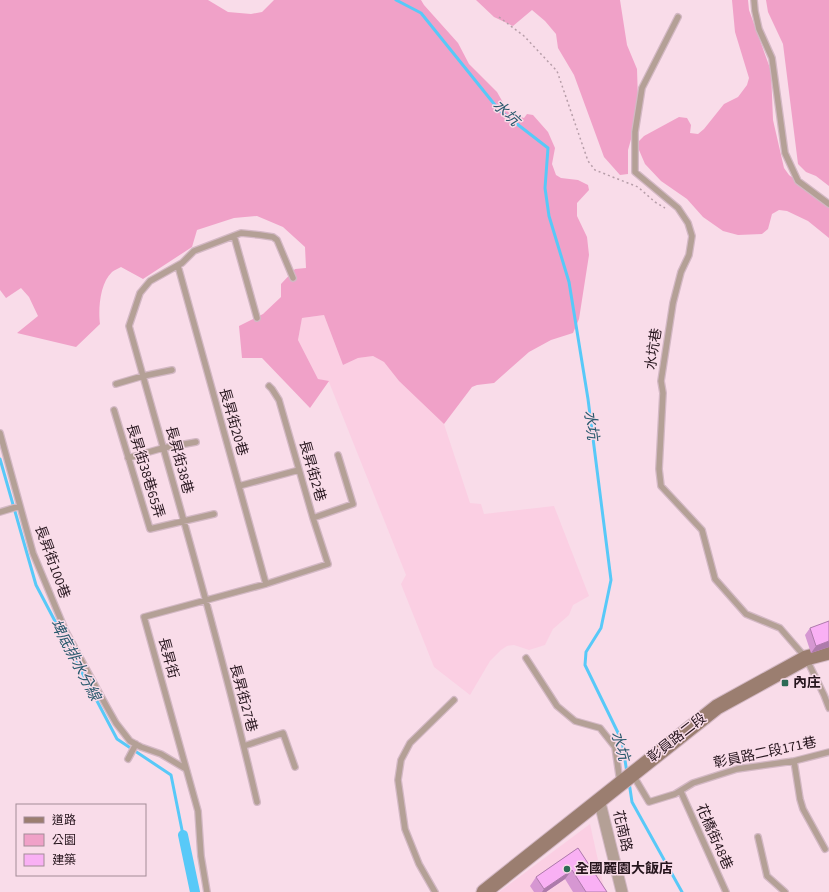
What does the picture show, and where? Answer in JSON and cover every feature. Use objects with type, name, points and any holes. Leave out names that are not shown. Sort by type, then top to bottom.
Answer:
[{"type":"main road","name":"彰員路二段","points":[[484,892],[717,707],[806,658],[829,652]]},
{"type":"street","name":"花南路","points":[[600,800],[622,892]]},
{"type":"lane","points":[[754,0],[759,29],[772,58],[785,153],[798,181],[829,204]]},
{"type":"lane","name":"水坑巷","points":[[678,17],[642,88],[635,132],[635,172],[678,208],[688,223],[692,236],[689,255],[682,272],[673,303],[661,381],[663,393],[659,469],[661,486],[702,530],[714,579],[746,614],[780,628],[806,658],[829,708]]},
{"type":"lane","points":[[178,266],[194,251],[241,233],[273,237],[278,240],[292,278]]},
{"type":"lane","points":[[234,236],[257,318]]},
{"type":"lane","name":"長昇街38巷","points":[[178,266],[150,281],[140,293],[129,326],[205,601]]},
{"type":"lane","name":"長昇街20巷","points":[[178,266],[266,584]]},
{"type":"lane","points":[[116,384],[143,376],[172,370]]},
{"type":"lane","name":"長昇街2巷","points":[[268,386],[272,389],[279,400],[313,518],[328,564]]},
{"type":"lane","name":"長昇街38巷65弄","points":[[114,410],[150,529],[183,521]]},
{"type":"lane","name":"長昇街100巷","points":[[0,433],[33,553],[66,632],[116,723],[130,741],[161,754],[186,769]]},
{"type":"lane","points":[[128,458],[163,448],[196,442]]},
{"type":"lane","points":[[313,518],[353,504],[338,455]]},
{"type":"lane","points":[[239,486],[299,470]]},
{"type":"lane","points":[[2,511],[20,506]]},
{"type":"lane","points":[[183,521],[214,514]]},
{"type":"lane","name":"長昇街","points":[[207,892],[201,856],[198,811],[144,617],[266,584],[328,564]]},
{"type":"lane","name":"長昇街27巷","points":[[205,601],[244,746],[257,802]]},
{"type":"lane","points":[[526,658],[557,706],[575,721],[600,728],[615,747],[626,778]]},
{"type":"lane","points":[[435,892],[419,864],[404,829],[398,780],[401,760],[410,743],[454,700]]},
{"type":"lane","points":[[244,746],[283,733],[295,767]]},
{"type":"lane","points":[[128,759],[136,744]]},
{"type":"lane","name":"彰員路二段171巷","points":[[626,778],[649,802],[681,792],[693,783],[737,769],[794,761],[829,752]]},
{"type":"lane","points":[[794,761],[803,809],[825,849]]},
{"type":"lane","name":"花橋街48巷","points":[[681,792],[726,892]]},
{"type":"lane","points":[[758,836],[767,876],[785,892]]},
{"type":"path","points":[[499,17],[524,36],[557,72],[588,161],[595,170],[638,187],[655,202],[668,210],[678,208]]},
{"type":"shaded area","points":[[324,315],[343,365],[358,358],[373,356],[384,362],[399,381],[444,424],[470,503],[481,504],[484,514],[554,506],[589,596],[573,605],[569,615],[553,629],[545,645],[529,650],[514,645],[507,646],[501,650],[490,661],[470,695],[434,667],[401,584],[406,575],[329,382],[318,379],[298,340],[302,318]]},
{"type":"shaded area","name":"全國麗園大飯店","points":[[590,824],[605,892],[499,892]]},
{"type":"green space","points":[[0,0],[208,0],[228,12],[251,14],[262,12],[274,0],[421,0],[458,43],[469,64],[497,92],[509,113],[524,118],[527,114],[533,115],[548,132],[555,148],[552,164],[556,175],[561,178],[578,180],[588,185],[589,190],[577,203],[577,216],[587,237],[589,255],[579,319],[573,333],[551,340],[529,352],[494,383],[472,387],[444,424],[399,381],[384,362],[373,356],[358,358],[343,365],[324,315],[302,318],[298,340],[318,379],[329,381],[310,408],[262,358],[242,358],[239,326],[263,314],[281,297],[281,284],[295,269],[306,268],[305,247],[283,227],[257,216],[234,218],[197,230],[192,247],[143,279],[121,267],[113,271],[102,289],[99,311],[100,324],[76,347],[17,333],[38,316],[29,297],[21,288],[6,298],[0,290]]},
{"type":"green space","points":[[476,0],[620,0],[627,45],[637,69],[637,118],[628,150],[628,174],[620,175],[604,157],[574,75],[558,48],[556,34],[545,21],[532,10],[513,26],[494,17]]},
{"type":"green space","points":[[732,0],[748,0],[749,10],[771,71],[773,120],[784,168],[789,175],[829,205],[829,238],[808,221],[787,211],[779,210],[772,214],[768,229],[762,234],[738,235],[723,231],[703,217],[687,199],[661,181],[645,164],[639,150],[639,141],[644,136],[679,117],[687,118],[691,125],[690,133],[698,134],[704,129],[724,104],[738,97],[747,85],[749,78],[735,32]]},
{"type":"green space","points":[[766,0],[829,0],[829,186],[816,176],[806,172],[798,164],[783,44],[768,12]]},
{"type":"building","points":[[829,621],[829,641],[816,646],[810,628]]},
{"type":"building","points":[[578,848],[607,892],[586,892],[572,870],[544,889],[536,877]]},
{"type":"waterway","name":"水坑","points":[[396,0],[421,13],[499,110],[548,148],[545,188],[549,216],[569,282],[588,399],[611,580],[601,628],[586,652],[585,665],[622,741],[627,773]]},
{"type":"waterway","name":"埤底排水分線","points":[[0,459],[36,585],[117,739],[171,775],[183,835]]},
{"type":"waterway","name":"水坑","points":[[629,782],[632,802],[682,892]]},
{"type":"waterway","points":[[183,835],[195,892]]},
{"type":"place","name":"內庄","points":[[785,683]]},
{"type":"place","name":"全國麗園大飯店","points":[[567,869]]}]
